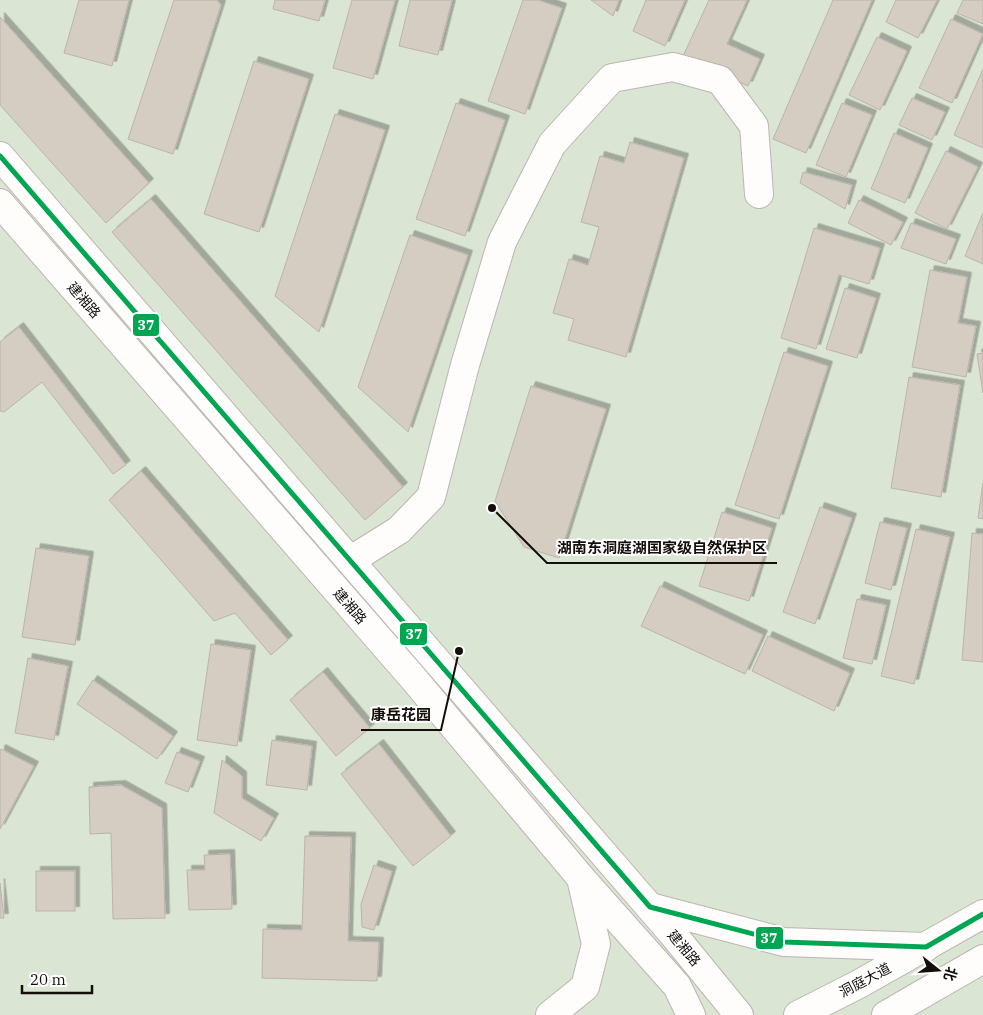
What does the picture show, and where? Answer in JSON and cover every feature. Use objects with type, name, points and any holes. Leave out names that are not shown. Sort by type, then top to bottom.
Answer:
[{"type":"main road","points":[[351,560],[399,530],[431,497],[465,365],[502,242],[552,144],[612,78],[674,68],[720,80],[754,126],[759,194]]},
{"type":"main road","name":"建湘路","points":[[0,156],[351,560],[484,718],[650,907],[740,1015]]},
{"type":"main road","name":"建湘路","points":[[0,203],[413,678],[581,878],[677,986],[691,1015]]},
{"type":"main road","points":[[550,1015],[585,987],[596,944],[581,878]]},
{"type":"main road","points":[[650,907],[784,942],[926,946]]},
{"type":"main road","name":"洞庭大道","points":[[798,1015],[858,984],[983,914]]},
{"type":"main road","points":[[886,1015],[983,959]]},
{"type":"green space","points":[[0,0],[983,0],[983,1015],[0,1015]]},
{"type":"building","points":[[79,0],[129,0],[112,66],[64,53]]},
{"type":"building","points":[[174,0],[217,0],[221,5],[173,154],[128,139]]},
{"type":"building","points":[[275,0],[325,0],[319,21],[273,9]]},
{"type":"building","points":[[352,0],[395,0],[373,79],[333,68]]},
{"type":"building","points":[[410,0],[452,0],[438,55],[399,46]]},
{"type":"building","points":[[523,0],[538,0],[562,8],[525,114],[488,101]]},
{"type":"building","points":[[591,0],[619,0],[613,16]]},
{"type":"building","points":[[646,0],[685,0],[665,46],[633,31]]},
{"type":"building","points":[[709,0],[747,0],[727,44],[760,59],[748,86],[683,56]]},
{"type":"building","points":[[833,0],[872,0],[806,153],[773,139]]},
{"type":"building","points":[[896,0],[937,0],[918,38],[886,22]]},
{"type":"building","points":[[963,0],[983,0],[983,24],[957,13]]},
{"type":"building","points":[[0,17],[149,183],[106,223],[0,105]]},
{"type":"building","points":[[951,19],[983,34],[952,103],[919,88]]},
{"type":"building","points":[[877,37],[907,51],[880,110],[849,95]]},
{"type":"building","points":[[254,61],[309,79],[259,232],[204,214]]},
{"type":"building","points":[[983,69],[983,148],[954,135]]},
{"type":"building","points":[[912,98],[945,112],[932,140],[899,125]]},
{"type":"building","points":[[456,103],[505,120],[465,236],[416,219]]},
{"type":"building","points":[[842,103],[872,115],[846,177],[816,165]]},
{"type":"building","points":[[335,114],[385,130],[319,332],[275,296]]},
{"type":"building","points":[[894,133],[928,148],[905,203],[871,189]]},
{"type":"building","points":[[630,142],[684,158],[626,357],[568,340],[574,319],[553,313],[569,259],[588,265],[599,227],[581,222],[600,156],[624,163]]},
{"type":"building","points":[[946,151],[978,167],[947,229],[915,213]]},
{"type":"building","points":[[803,172],[852,185],[845,209],[800,183]]},
{"type":"building","points":[[151,199],[403,487],[365,520],[112,232]]},
{"type":"building","points":[[859,200],[903,222],[891,245],[848,223]]},
{"type":"building","points":[[983,213],[983,264],[965,256]]},
{"type":"building","points":[[911,223],[956,239],[946,264],[901,248]]},
{"type":"building","points":[[814,228],[880,248],[869,284],[839,275],[816,349],[781,338]]},
{"type":"building","points":[[410,235],[468,255],[408,432],[358,387]]},
{"type":"building","points":[[930,270],[967,277],[958,323],[976,326],[966,377],[912,367]]},
{"type":"building","points":[[845,288],[876,298],[857,358],[826,349]]},
{"type":"building","points":[[19,327],[126,465],[113,474],[42,382],[4,412],[0,411],[0,342]]},
{"type":"building","points":[[784,352],[828,366],[779,519],[735,505]]},
{"type":"building","points":[[983,353],[983,393],[977,354]]},
{"type":"building","points":[[909,377],[960,385],[941,497],[891,488]]},
{"type":"building","points":[[531,386],[606,409],[559,558],[524,547],[495,501]]},
{"type":"building","points":[[141,471],[288,640],[271,655],[235,613],[214,621],[109,500]]},
{"type":"building","points":[[983,483],[983,519],[978,518]]},
{"type":"building","points":[[820,507],[852,518],[815,624],[783,612]]},
{"type":"building","points":[[722,512],[772,528],[749,601],[699,586]]},
{"type":"building","points":[[880,522],[907,528],[891,590],[865,583]]},
{"type":"building","points":[[916,529],[950,537],[914,684],[881,676]]},
{"type":"building","points":[[972,533],[983,534],[983,662],[962,660]]},
{"type":"building","points":[[36,548],[89,556],[75,645],[22,637]]},
{"type":"building","points":[[660,586],[763,635],[745,674],[641,626]]},
{"type":"building","points":[[857,599],[886,605],[872,664],[843,658]]},
{"type":"building","points":[[768,636],[850,673],[834,711],[752,671]]},
{"type":"building","points":[[211,644],[251,650],[237,746],[197,740]]},
{"type":"building","points":[[28,658],[68,666],[54,740],[15,733]]},
{"type":"building","points":[[323,672],[370,728],[336,756],[290,700]]},
{"type":"building","points":[[93,680],[173,736],[157,759],[77,704]]},
{"type":"building","points":[[272,740],[312,746],[307,790],[266,785]]},
{"type":"building","points":[[379,744],[451,836],[413,866],[341,774]]},
{"type":"building","points":[[1,749],[34,766],[0,829],[0,751]]},
{"type":"building","points":[[177,752],[200,761],[188,792],[165,783]]},
{"type":"building","points":[[222,760],[242,776],[242,798],[274,818],[261,841],[214,813]]},
{"type":"building","points":[[121,785],[162,808],[165,918],[113,919],[111,833],[90,834],[89,787]]},
{"type":"building","points":[[305,836],[351,837],[348,941],[379,942],[377,981],[262,978],[263,929],[302,930]]},
{"type":"building","points":[[230,854],[232,909],[189,910],[187,870],[205,870],[204,855]]},
{"type":"building","points":[[374,865],[392,871],[374,930],[362,927],[361,904]]},
{"type":"building","points":[[36,871],[75,871],[75,911],[36,911]]},
{"type":"building","points":[[0,883],[4,918],[0,918]]},
{"type":"transit line","name":"37","points":[[0,156],[650,907],[784,942],[926,947],[983,914]]},
{"type":"place","name":"湖南东洞庭湖国家级自然保护区","points":[[492,508]]},
{"type":"place","name":"康岳花园","points":[[459,651]]}]
